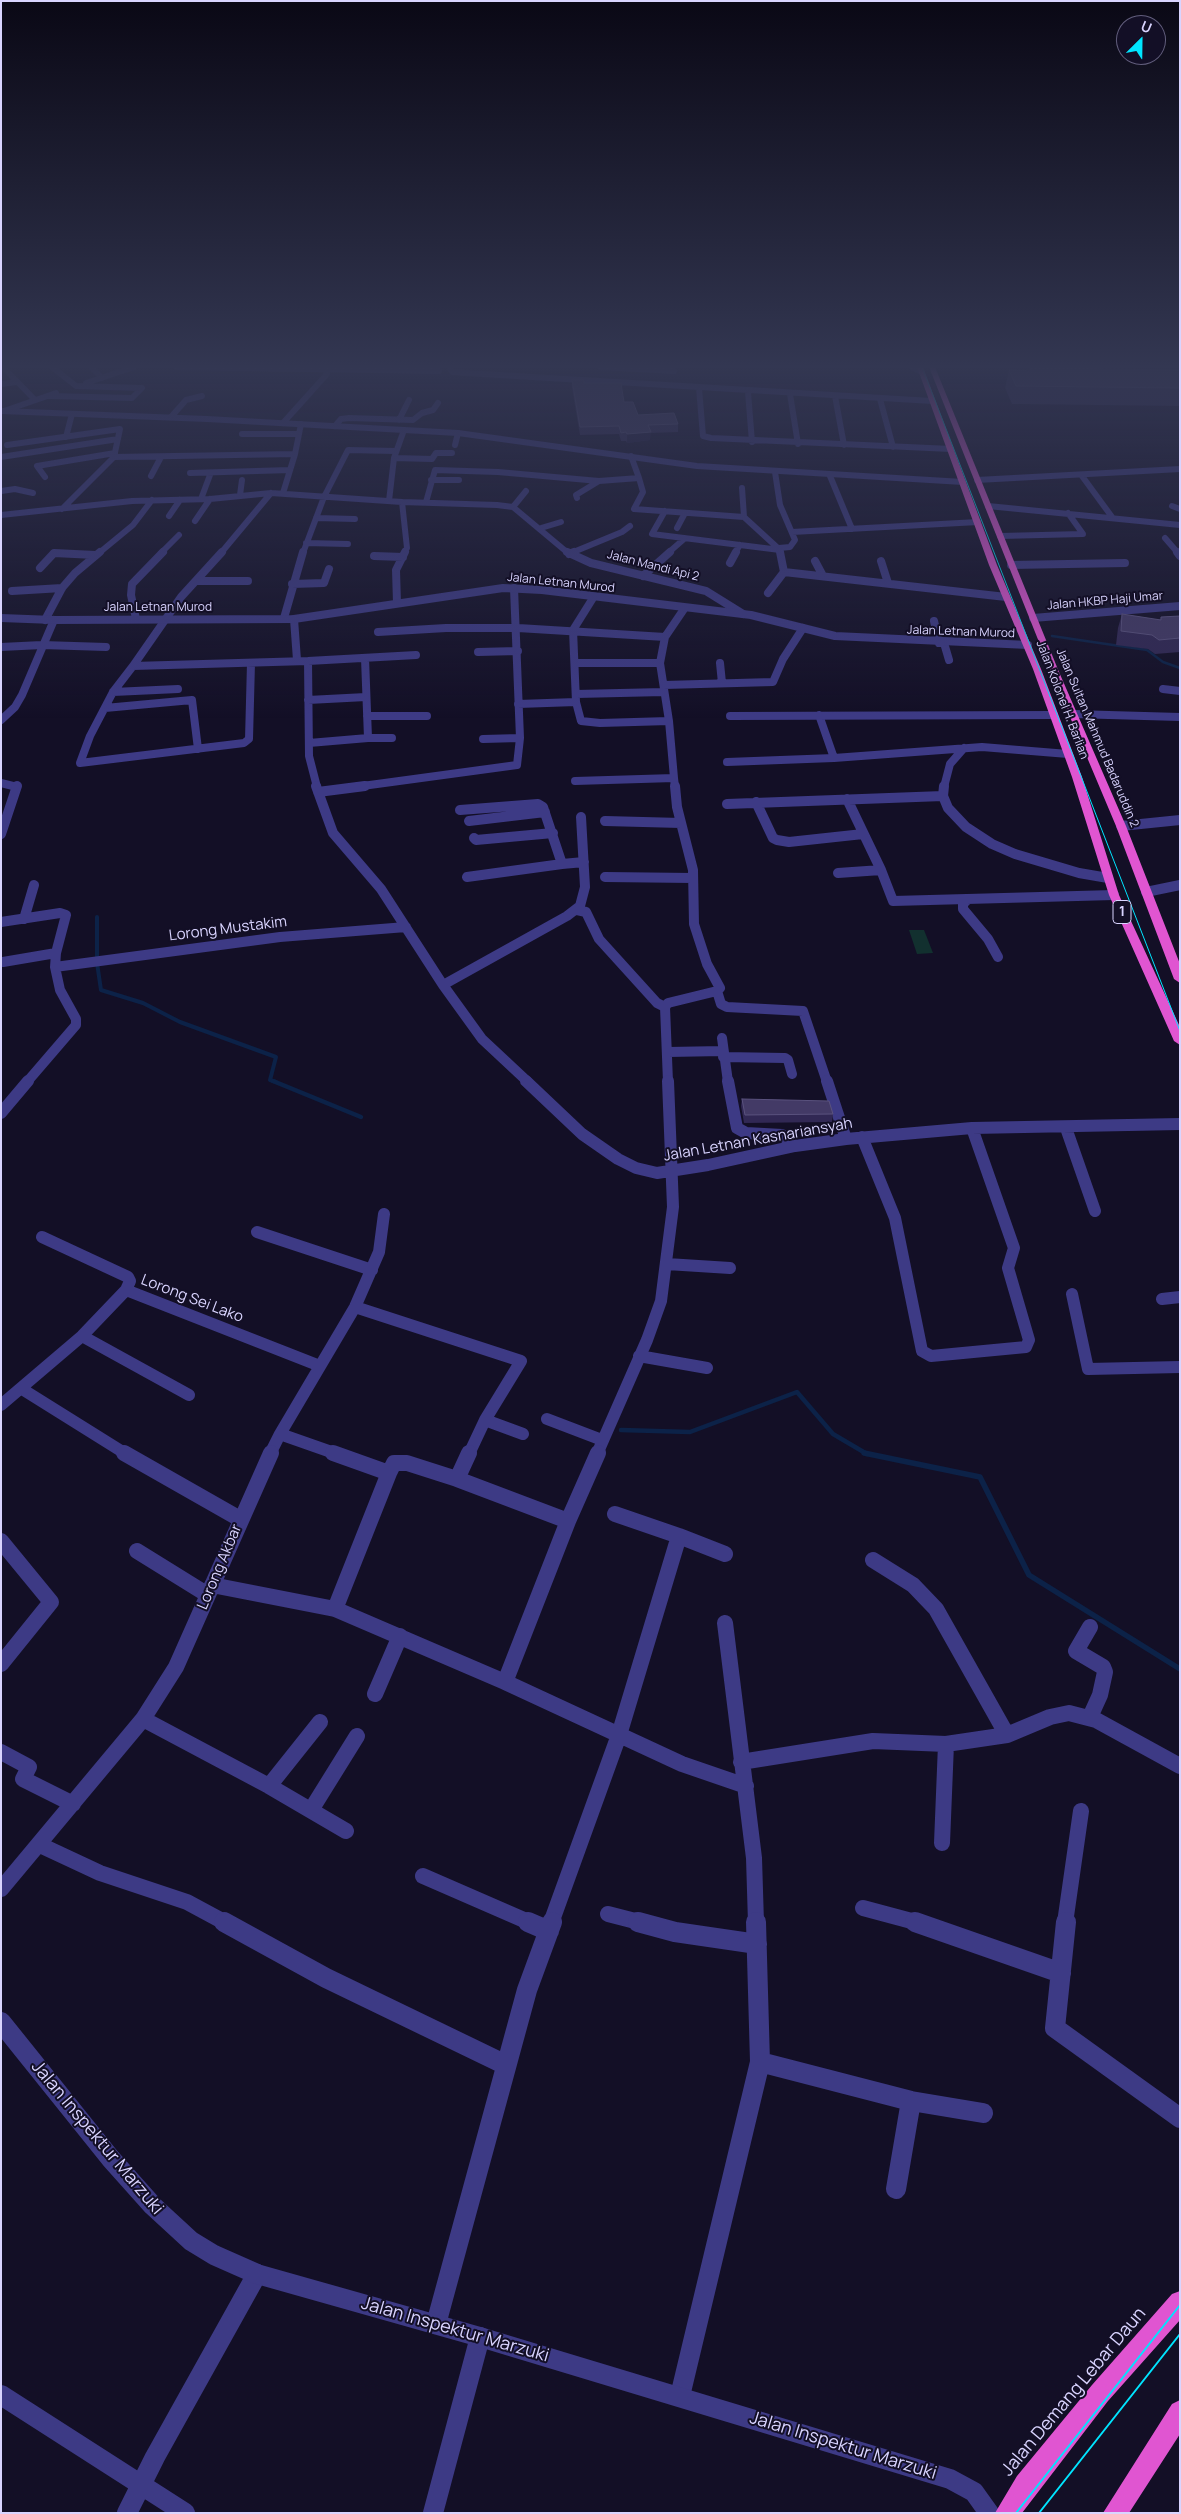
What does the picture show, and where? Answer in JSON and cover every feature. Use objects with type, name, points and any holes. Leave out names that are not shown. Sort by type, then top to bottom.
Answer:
[{"type":"highway","name":"Jalan Kolonel H. Barlian","points":[[964,484],[1006,597],[1028,646],[1077,777],[1114,895],[1180,1041]]},
{"type":"highway","name":"1","points":[[979,484],[1011,566]]},
{"type":"highway","name":"Jalan Sultan Mahmud Badaruddin 2","points":[[1011,566],[1121,826],[1146,892]]},
{"type":"highway","points":[[1077,777],[1100,778]]},
{"type":"highway","name":"1","points":[[1146,892],[1175,954],[1180,979]]},
{"type":"highway","name":"Jalan Demang Lebar Daun","points":[[1007,2513],[1100,2393],[1180,2302]]},
{"type":"highway","points":[[1115,2513],[1180,2412]]},
{"type":"street","points":[[62,509],[86,484]]},
{"type":"street","points":[[201,499],[207,484]]},
{"type":"street","points":[[240,495],[241,484]]},
{"type":"street","points":[[283,494],[286,484]]},
{"type":"street","points":[[284,618],[292,584],[306,543],[330,484]]},
{"type":"street","points":[[389,501],[391,484]]},
{"type":"street","points":[[426,502],[429,484]]},
{"type":"street","points":[[577,498],[576,495],[594,484]]},
{"type":"street","points":[[641,484],[643,492],[634,509],[744,517],[780,549],[784,572],[768,593]]},
{"type":"street","points":[[665,511],[652,533],[684,539],[780,549],[794,543],[792,532],[780,505],[777,484]]},
{"type":"street","points":[[833,484],[852,529]]},
{"type":"street","points":[[1088,484],[1112,517]]},
{"type":"street","points":[[742,488],[744,517]]},
{"type":"street","points":[[1,491],[15,489],[33,493]]},
{"type":"street","points":[[1,516],[152,500],[210,499],[271,493],[402,502],[450,499],[513,507],[526,491]]},
{"type":"street","points":[[251,663],[249,739],[238,744],[81,764],[90,736],[113,692],[196,581],[238,536],[271,493]]},
{"type":"street","points":[[195,520],[210,499]]},
{"type":"street","points":[[1,720],[14,707],[22,694],[62,588],[95,555],[133,525],[152,500]]},
{"type":"street","points":[[169,516],[180,500]]},
{"type":"street","points":[[397,603],[396,570],[408,548],[402,502]]},
{"type":"street","points":[[988,506],[1180,525]]},
{"type":"street","points":[[1172,506],[1180,509]]},
{"type":"street","name":"Jalan Mandi Api 2","points":[[513,507],[569,554],[591,563],[709,593],[743,614]]},
{"type":"street","points":[[677,528],[685,512]]},
{"type":"street","points":[[1000,536],[1083,534],[1068,513]]},
{"type":"street","points":[[316,518],[355,519]]},
{"type":"street","points":[[1142,520],[1152,531]]},
{"type":"street","points":[[540,528],[561,522]]},
{"type":"street","points":[[792,532],[978,522]]},
{"type":"street","points":[[569,554],[622,532],[630,526]]},
{"type":"street","points":[[136,619],[131,595],[132,584],[180,536]]},
{"type":"street","points":[[1165,538],[1180,556]]},
{"type":"street","points":[[643,576],[684,539]]},
{"type":"street","points":[[306,543],[348,544]]},
{"type":"street","points":[[730,563],[740,545]]},
{"type":"street","points":[[40,568],[54,553],[95,555]]},
{"type":"street","points":[[374,556],[403,557]]},
{"type":"street","points":[[815,561],[823,576]]},
{"type":"street","points":[[881,561],[888,584]]},
{"type":"street","points":[[1011,566],[1125,563]]},
{"type":"street","points":[[292,584],[324,583],[330,569]]},
{"type":"street","points":[[784,572],[1006,597]]},
{"type":"street","points":[[196,581],[248,581]]},
{"type":"street","points":[[12,591],[62,588]]},
{"type":"street","points":[[318,790],[512,767],[519,760],[520,738],[516,668],[518,628],[514,588]]},
{"type":"street","name":"Jalan Letnan Murod","points":[[1,618],[49,620],[294,619],[475,590],[514,588],[684,609],[743,614],[863,639],[1028,646]]},
{"type":"street","points":[[593,598],[572,630],[576,698],[581,720],[585,722],[669,721]]},
{"type":"street","name":"Jalan HKBP Haji Umar","points":[[1033,618],[1180,606]]},
{"type":"street","points":[[684,609],[665,637],[660,663],[669,721],[674,778],[681,823],[693,878],[694,924],[707,964],[720,988],[717,991],[721,1004],[727,1007],[803,1011],[846,1138]]},
{"type":"street","points":[[294,619],[297,660]]},
{"type":"street","points":[[934,621],[949,660]]},
{"type":"street","points":[[378,632],[446,628],[518,628],[665,637]]},
{"type":"street","points":[[518,704],[722,683],[774,682],[783,659],[803,628]]},
{"type":"street","points":[[1,647],[42,645],[106,647]]},
{"type":"street","points":[[478,652],[518,651]]},
{"type":"street","points":[[133,666],[308,661],[416,655]]},
{"type":"street","points":[[365,658],[368,738]]},
{"type":"street","name":"Jalan Letnan Kasnariansyah","points":[[308,661],[309,743],[318,790],[333,833],[381,889],[443,985],[482,1039],[582,1134],[618,1159],[636,1168],[657,1172],[673,1171],[795,1146],[846,1138],[972,1128],[1066,1128],[1180,1124]]},
{"type":"street","points":[[575,663],[660,663]]},
{"type":"street","points":[[720,663],[722,683]]},
{"type":"street","points":[[113,692],[178,689]]},
{"type":"street","points":[[1163,689],[1180,691]]},
{"type":"street","points":[[308,700],[366,697]]},
{"type":"street","points":[[106,708],[192,700],[198,749]]},
{"type":"street","points":[[1073,714],[1180,716]]},
{"type":"street","points":[[819,715],[834,758]]},
{"type":"street","points":[[730,716],[1054,715]]},
{"type":"street","points":[[367,716],[427,716]]},
{"type":"street","points":[[309,743],[392,738]]},
{"type":"street","points":[[484,739],[520,738]]},
{"type":"street","points":[[728,762],[834,758],[990,746],[1068,754]]},
{"type":"street","points":[[964,748],[950,764],[945,778],[943,796],[955,817],[966,827],[992,844],[1044,864],[1108,878]]},
{"type":"street","points":[[915,752],[950,764]]},
{"type":"street","points":[[575,781],[674,778]]},
{"type":"street","points":[[1,783],[17,786],[3,837]]},
{"type":"street","points":[[727,804],[943,796]]},
{"type":"street","points":[[848,799],[881,870],[893,901],[1114,895]]},
{"type":"street","points":[[756,802],[777,840],[789,842],[863,834]]},
{"type":"street","points":[[460,810],[532,803],[540,805],[552,830],[562,864]]},
{"type":"street","points":[[469,821],[545,812]]},
{"type":"street","points":[[443,985],[577,910],[584,898],[581,817]]},
{"type":"street","points":[[1121,826],[1180,820]]},
{"type":"street","points":[[605,821],[681,823]]},
{"type":"street","points":[[552,830],[473,839],[552,830]]},
{"type":"street","points":[[467,877],[584,862]]},
{"type":"street","points":[[838,872],[881,870]]},
{"type":"street","points":[[605,877],[693,878]]},
{"type":"street","points":[[24,919],[34,885]]},
{"type":"street","points":[[1146,892],[1180,885]]},
{"type":"street","points":[[968,899],[963,904],[964,909],[988,939],[998,957]]},
{"type":"street","points":[[577,910],[586,912],[593,932],[598,939],[657,1003],[665,1007]]},
{"type":"street","points":[[1,922],[60,913],[66,915],[56,953],[55,968],[60,990],[76,1019],[76,1025],[1,1113]]},
{"type":"street","name":"Lorong Mustakim","points":[[55,968],[280,937],[406,927]]},
{"type":"street","points":[[3,962],[56,953]]},
{"type":"street","points":[[505,1682],[568,1521],[658,1310],[667,1264],[673,1207],[665,1007],[668,1003],[717,991]]},
{"type":"street","points":[[722,1038],[723,1054],[737,1128],[746,1132],[782,1135],[795,1146]]},
{"type":"street","points":[[668,1052],[786,1058],[792,1074]]},
{"type":"street","points":[[862,1137],[895,1218],[922,1351],[931,1356],[1026,1347],[1029,1340],[1008,1268],[1014,1248],[972,1128]]},
{"type":"street","points":[[1066,1128],[1095,1211]]},
{"type":"street","name":"Lorong Akbar","points":[[1,1889],[143,1719],[176,1667],[240,1519],[280,1434],[355,1307],[372,1270],[381,1244],[384,1214]]},
{"type":"street","points":[[257,1232],[372,1270]]},
{"type":"street","points":[[42,1237],[128,1276],[130,1281],[126,1290]]},
{"type":"street","points":[[667,1264],[730,1268]]},
{"type":"street","name":"Lorong Sei Lako","points":[[1,1406],[82,1336],[126,1290],[320,1366]]},
{"type":"street","points":[[1072,1294],[1088,1369],[1180,1367]]},
{"type":"street","points":[[1162,1299],[1180,1297]]},
{"type":"street","points":[[355,1307],[521,1361],[485,1420],[458,1479]]},
{"type":"street","points":[[82,1336],[190,1395]]},
{"type":"street","points":[[639,1356],[707,1368]]},
{"type":"street","points":[[22,1389],[158,1474],[240,1519]]},
{"type":"street","points":[[547,1419],[602,1440]]},
{"type":"street","points":[[485,1420],[523,1434]]},
{"type":"street","points":[[280,1434],[388,1473]]},
{"type":"street","points":[[335,1609],[388,1473],[394,1463],[402,1461],[458,1479],[568,1521]]},
{"type":"street","points":[[615,1514],[725,1554]]},
{"type":"street","points":[[436,2324],[528,1990],[619,1735],[679,1536]]},
{"type":"street","points":[[1,1541],[51,1602],[1,1664]]},
{"type":"street","points":[[136,1552],[210,1590],[335,1609],[505,1682],[682,1764],[746,1786]]},
{"type":"street","points":[[873,1560],[913,1585],[936,1609],[1007,1735]]},
{"type":"street","points":[[680,2396],[760,2062],[754,1858],[725,1623]]},
{"type":"street","points":[[1090,1627],[1076,1651],[1103,1667],[1105,1672],[1100,1695],[1090,1717]]},
{"type":"street","points":[[375,1694],[400,1636]]},
{"type":"street","points":[[741,1762],[873,1741],[946,1744],[1007,1735],[1056,1716],[1069,1713],[1090,1717],[1180,1766]]},
{"type":"street","points":[[143,1719],[269,1786],[346,1831]]},
{"type":"street","points":[[269,1786],[320,1722]]},
{"type":"street","points":[[311,1810],[357,1736]]},
{"type":"street","points":[[942,1843],[946,1744]]},
{"type":"street","points":[[1,1752],[29,1767],[23,1779],[73,1804]]},
{"type":"street","points":[[1081,1811],[1068,1897],[1061,1973],[1054,2020],[1056,2030],[1180,2118]]},
{"type":"street","points":[[40,1844],[100,1873],[188,1902],[326,1978],[506,2065]]},
{"type":"street","points":[[423,1876],[549,1931]]},
{"type":"street","points":[[863,1908],[915,1922],[1061,1973]]},
{"type":"street","points":[[608,1914],[675,1932],[757,1944]]},
{"type":"street","name":"Jalan Inspektur Marzuki","points":[[1,2022],[111,2159],[153,2206],[192,2241],[214,2255],[257,2274],[436,2324],[680,2396],[950,2479],[961,2483],[974,2492],[989,2513]]},
{"type":"street","points":[[760,2062],[911,2101],[983,2113]]},
{"type":"street","points":[[896,2189],[911,2101]]},
{"type":"street","points":[[126,2513],[141,2482],[257,2274]]},
{"type":"street","points":[[433,2513],[480,2337]]},
{"type":"street","points":[[1,2395],[141,2482],[185,2513]]},
{"type":"green space","points":[[909,930],[924,930],[933,953],[917,954]]},
{"type":"building","points":[[1122,614],[1161,620],[1161,617],[1180,616],[1180,638],[1159,640],[1152,635],[1121,631]]},
{"type":"building","points":[[742,1099],[829,1101],[833,1114],[745,1115]]},
{"type":"waterway","points":[[1052,636],[1147,650],[1163,662],[1180,668]]},
{"type":"waterway","points":[[97,917],[97,959]]},
{"type":"waterway","points":[[97,963],[101,990],[143,1003],[180,1022],[276,1057],[270,1080],[273,1081]]},
{"type":"waterway","points":[[273,1081],[361,1117]]},
{"type":"waterway","points":[[621,1430],[690,1432],[797,1392],[833,1434],[866,1453]]},
{"type":"waterway","points":[[866,1453],[980,1477],[1029,1575],[1180,1669]]},
{"type":"tram line","points":[[968,484],[1180,1031]]},
{"type":"tram line","points":[[1016,2513],[1180,2305]]},
{"type":"tram line","points":[[1039,2513],[1180,2334]]}]
